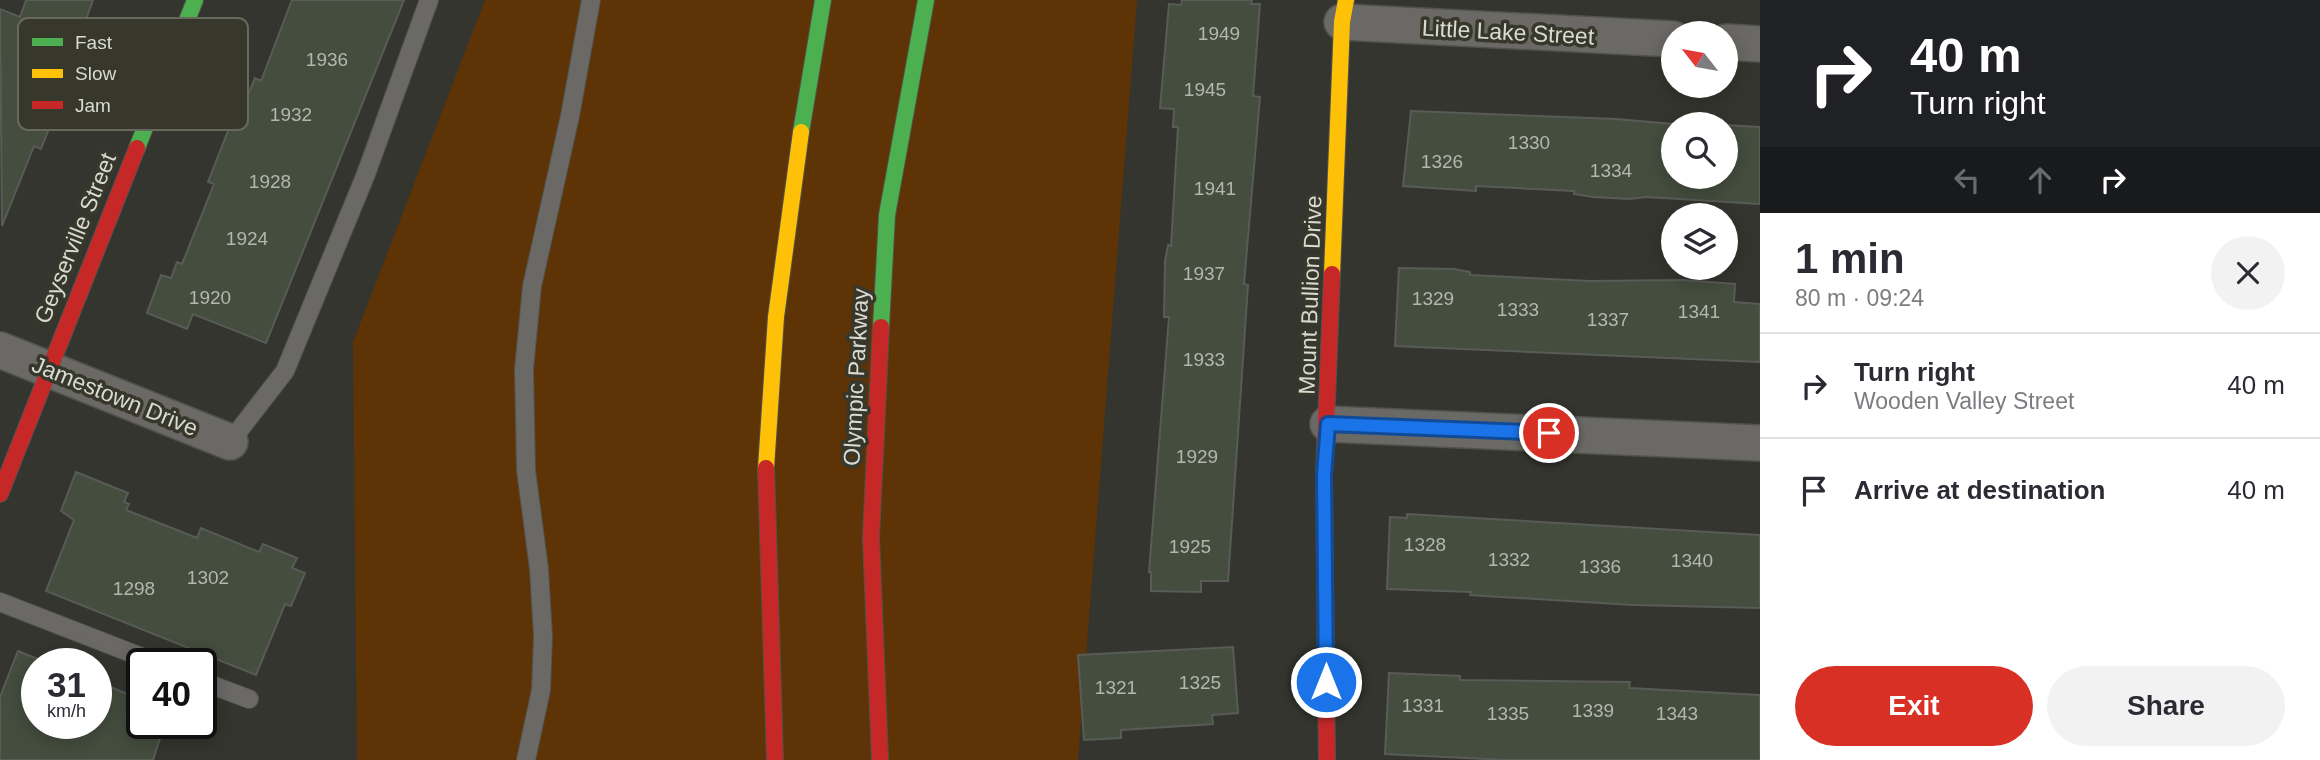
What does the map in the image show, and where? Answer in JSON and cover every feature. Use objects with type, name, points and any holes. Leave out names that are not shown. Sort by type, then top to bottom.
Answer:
[{"type":"main road","name":"Geyserville Street","points":[[188,18],[195,0]]},
{"type":"main road","points":[[775,760],[767,534],[771,364],[788,215],[823,0]]},
{"type":"main road","name":"Olympic Parkway","points":[[880,760],[872,537],[887,215],[926,0]]},
{"type":"main road","name":"Mount Bullion Drive","points":[[1327,760],[1324,475],[1344,11]]},
{"type":"main road","name":"Geyserville Street","points":[[0,494],[143,130]]},
{"type":"street","name":"Little Lake Street","points":[[1344,11],[1661,39]]},
{"type":"street","points":[[1738,43],[1760,44]]},
{"type":"street","name":"Jamestown Drive","points":[[0,349],[230,442]]},
{"type":"street","points":[[1328,424],[1760,443]]},
{"type":"lane","points":[[230,442],[285,371],[366,174],[429,0]]},
{"type":"lane","points":[[526,760],[541,690],[543,637],[539,569],[526,470],[524,369],[532,286],[570,116],[591,0]]},
{"type":"lane","points":[[0,602],[126,651]]},
{"type":"lane","points":[[217,687],[249,699]]},
{"type":"shaded area","points":[[485,0],[1137,0],[1078,760],[357,760],[353,342]]},
{"type":"building","points":[[26,0],[93,0],[86,18],[18,18],[18,130],[49,130],[41,149],[34,146],[2,226],[0,9],[20,17]]},
{"type":"building","points":[[292,0],[404,0],[266,343],[193,314],[187,329],[147,313],[161,275],[171,278],[177,262],[182,264],[214,184],[208,182],[228,130],[248,130],[248,95],[255,78],[261,81]]},
{"type":"building","points":[[1182,0],[1252,0],[1251,4],[1260,4],[1253,96],[1260,97],[1244,284],[1248,285],[1228,581],[1201,581],[1201,592],[1151,591],[1149,572],[1169,317],[1164,317],[1165,261],[1168,245],[1171,246],[1178,127],[1173,127],[1174,109],[1160,108],[1169,4],[1181,5]]},
{"type":"building","points":[[1411,111],[1661,123],[1661,189],[1738,189],[1738,126],[1760,127],[1760,204],[1646,197],[1593,197],[1574,194],[1574,191],[1476,186],[1476,191],[1403,186]]},
{"type":"building","points":[[1399,268],[1454,269],[1470,272],[1470,275],[1590,281],[1683,280],[1735,284],[1734,302],[1760,304],[1760,362],[1395,346]]},
{"type":"building","points":[[76,472],[128,493],[124,502],[129,504],[126,510],[197,538],[201,528],[259,552],[263,544],[297,558],[292,568],[305,573],[291,606],[285,604],[256,675],[217,659],[217,648],[188,648],[46,591],[74,520],[61,511]]},
{"type":"building","points":[[1407,514],[1760,535],[1760,608],[1633,605],[1470,595],[1471,592],[1387,589],[1390,517],[1407,518]]},
{"type":"building","points":[[1233,647],[1238,713],[1212,715],[1213,724],[1121,730],[1121,738],[1084,740],[1078,655]]},
{"type":"building","points":[[18,651],[21,652],[21,739],[112,739],[112,688],[126,693],[126,739],[160,739],[153,760],[0,760],[0,697]]},
{"type":"building","points":[[1389,673],[1460,676],[1460,680],[1630,682],[1629,688],[1760,695],[1760,760],[1506,760],[1385,754]]},
{"type":"traffic: fast","points":[[188,18],[195,0]]},
{"type":"traffic: fast","points":[[801,132],[823,0]]},
{"type":"traffic: fast","points":[[881,327],[887,215],[926,0]]},
{"type":"traffic: fast","points":[[137,148],[144,130]]},
{"type":"traffic: slow","points":[[1332,274],[1342,22],[1346,0]]},
{"type":"traffic: slow","points":[[766,468],[776,317],[801,132]]},
{"type":"traffic: jam","points":[[0,494],[137,148]]},
{"type":"traffic: jam","points":[[1327,760],[1324,475],[1332,274]]},
{"type":"traffic: jam","points":[[880,760],[871,537],[881,327]]},
{"type":"traffic: jam","points":[[766,468],[775,760]]},
{"type":"route","points":[[1326,682],[1324,475],[1328,424],[1549,433]]}]
